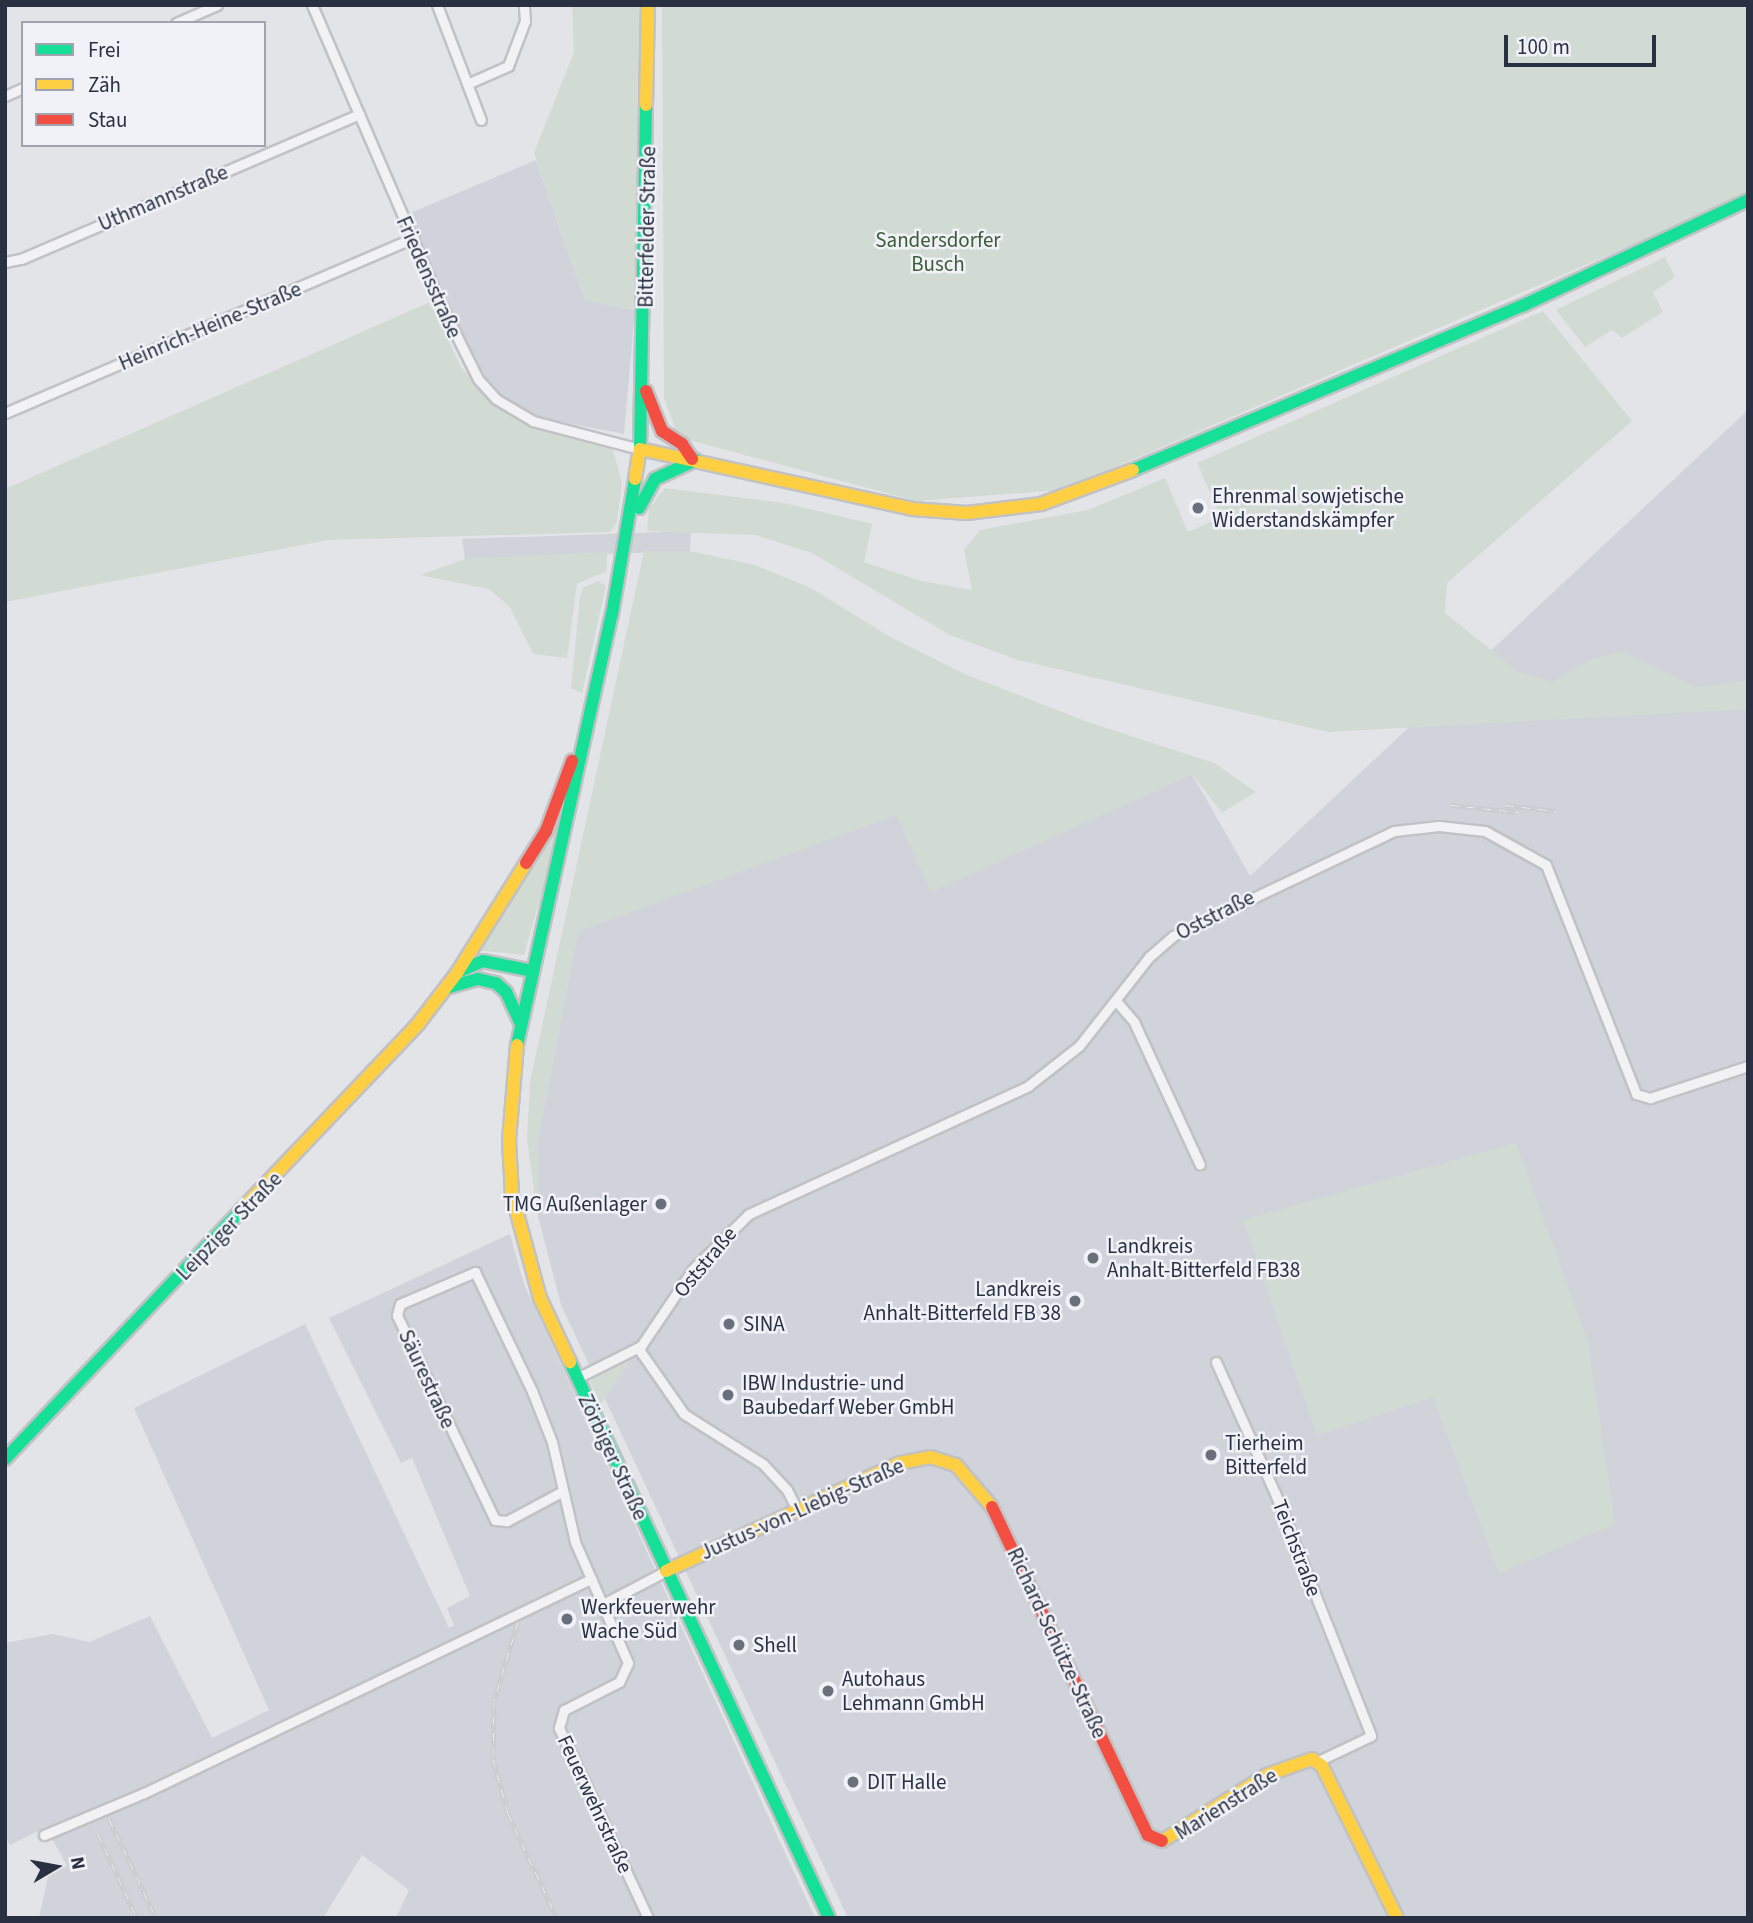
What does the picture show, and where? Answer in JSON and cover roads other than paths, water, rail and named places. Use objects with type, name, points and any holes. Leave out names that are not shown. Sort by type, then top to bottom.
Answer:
[{"type":"main road","name":"Bitterfelder Straße","points":[[586,735],[624,557],[640,449],[645,388],[648,5]]},
{"type":"main road","points":[[640,449],[912,509],[967,513],[1041,504],[1125,473],[1522,306],[1748,200]]},
{"type":"main road","points":[[645,388],[662,431],[682,444],[694,460]]},
{"type":"main road","points":[[631,519],[641,506],[654,479],[694,460]]},
{"type":"main road","name":"Zörbiger Straße","points":[[586,735],[521,1024],[510,1100],[512,1195],[534,1282],[829,1918]]},
{"type":"main road","name":"Leipziger Straße","points":[[5,1459],[373,1076],[446,988],[546,831],[573,754],[586,735]]},
{"type":"main road","points":[[457,973],[483,961],[532,971]]},
{"type":"main road","points":[[446,988],[478,979],[496,983],[506,992],[521,1024]]},
{"type":"main road","name":"Justus-von-Liebig-Straße","points":[[666,1571],[906,1460],[940,1459]]},
{"type":"main road","name":"Richard-Schütze-Straße","points":[[940,1459],[964,1469],[989,1500],[1144,1827],[1157,1841]]},
{"type":"main road","name":"Marienstraße","points":[[1157,1841],[1176,1835],[1278,1770],[1305,1760],[1318,1761]]},
{"type":"main road","points":[[1318,1761],[1397,1918]]},
{"type":"street","points":[[181,21],[217,5]]},
{"type":"street","name":"Friedensstraße","points":[[313,5],[467,362],[496,399],[533,421],[640,449]]},
{"type":"street","points":[[437,5],[481,120]]},
{"type":"street","points":[[467,84],[508,65],[525,21],[524,5]]},
{"type":"street","points":[[5,96],[21,89]]},
{"type":"street","name":"Uthmannstraße","points":[[5,262],[21,259],[359,114]]},
{"type":"street","name":"Heinrich-Heine-Straße","points":[[5,413],[414,238]]},
{"type":"street","name":"Oststraße","points":[[577,1378],[638,1348],[693,1269],[749,1214],[1028,1086],[1064,1060],[1149,957],[1185,928],[1378,836],[1409,828],[1454,827],[1495,835],[1546,865],[1628,1085],[1636,1094],[1650,1098],[1748,1066]]},
{"type":"street","points":[[1115,1001],[1134,1022],[1200,1165]]},
{"type":"street","name":"Säurestraße","points":[[563,1490],[554,1499],[507,1521],[495,1520],[397,1315],[400,1304],[475,1272],[542,1417],[563,1490],[575,1542],[603,1604]]},
{"type":"street","points":[[638,1348],[684,1414],[763,1464],[786,1490],[798,1512]]},
{"type":"street","name":"Teichstraße","points":[[1216,1362],[1275,1493],[1371,1736]]},
{"type":"street","points":[[603,1604],[666,1571]]},
{"type":"street","points":[[44,1835],[144,1793],[591,1579]]},
{"type":"street","name":"Feuerwehrstraße","points":[[603,1604],[627,1657],[625,1674],[615,1685],[568,1707],[559,1728],[648,1918]]},
{"type":"street","name":"Marienstraße","points":[[1318,1761],[1337,1748],[1371,1736]]},
{"type":"railway","points":[[1451,805],[1518,812]]},
{"type":"railway","points":[[1506,805],[1555,811]]},
{"type":"railway","points":[[518,1622],[494,1701],[493,1759],[508,1814],[557,1918]]},
{"type":"railway","points":[[109,1819],[156,1918]]},
{"type":"railway","points":[[98,1834],[137,1918]]},
{"type":"place","name":"Ehrenmal sowjetische Widerstandskämpfer","points":[[1198,508]]},
{"type":"place","name":"TMG Außenlager","points":[[661,1204]]},
{"type":"place","name":"Landkreis Anhalt-Bitterfeld FB38","points":[[1093,1258]]},
{"type":"place","name":"Landkreis Anhalt-Bitterfeld FB 38","points":[[1075,1301]]},
{"type":"place","name":"SINA","points":[[729,1324]]},
{"type":"place","name":"IBW Industrie- und Baubedarf Weber GmbH","points":[[728,1395]]},
{"type":"place","name":"Tierheim Bitterfeld","points":[[1211,1455]]},
{"type":"place","name":"Werkfeuerwehr Wache Süd","points":[[567,1619]]},
{"type":"place","name":"Shell","points":[[739,1645]]},
{"type":"place","name":"Autohaus Lehmann GmbH","points":[[828,1691]]},
{"type":"place","name":"DIT Halle","points":[[853,1782]]},
{"type":"park label","name":"Sandersdorfer Busch","points":[[938,252]]}]
